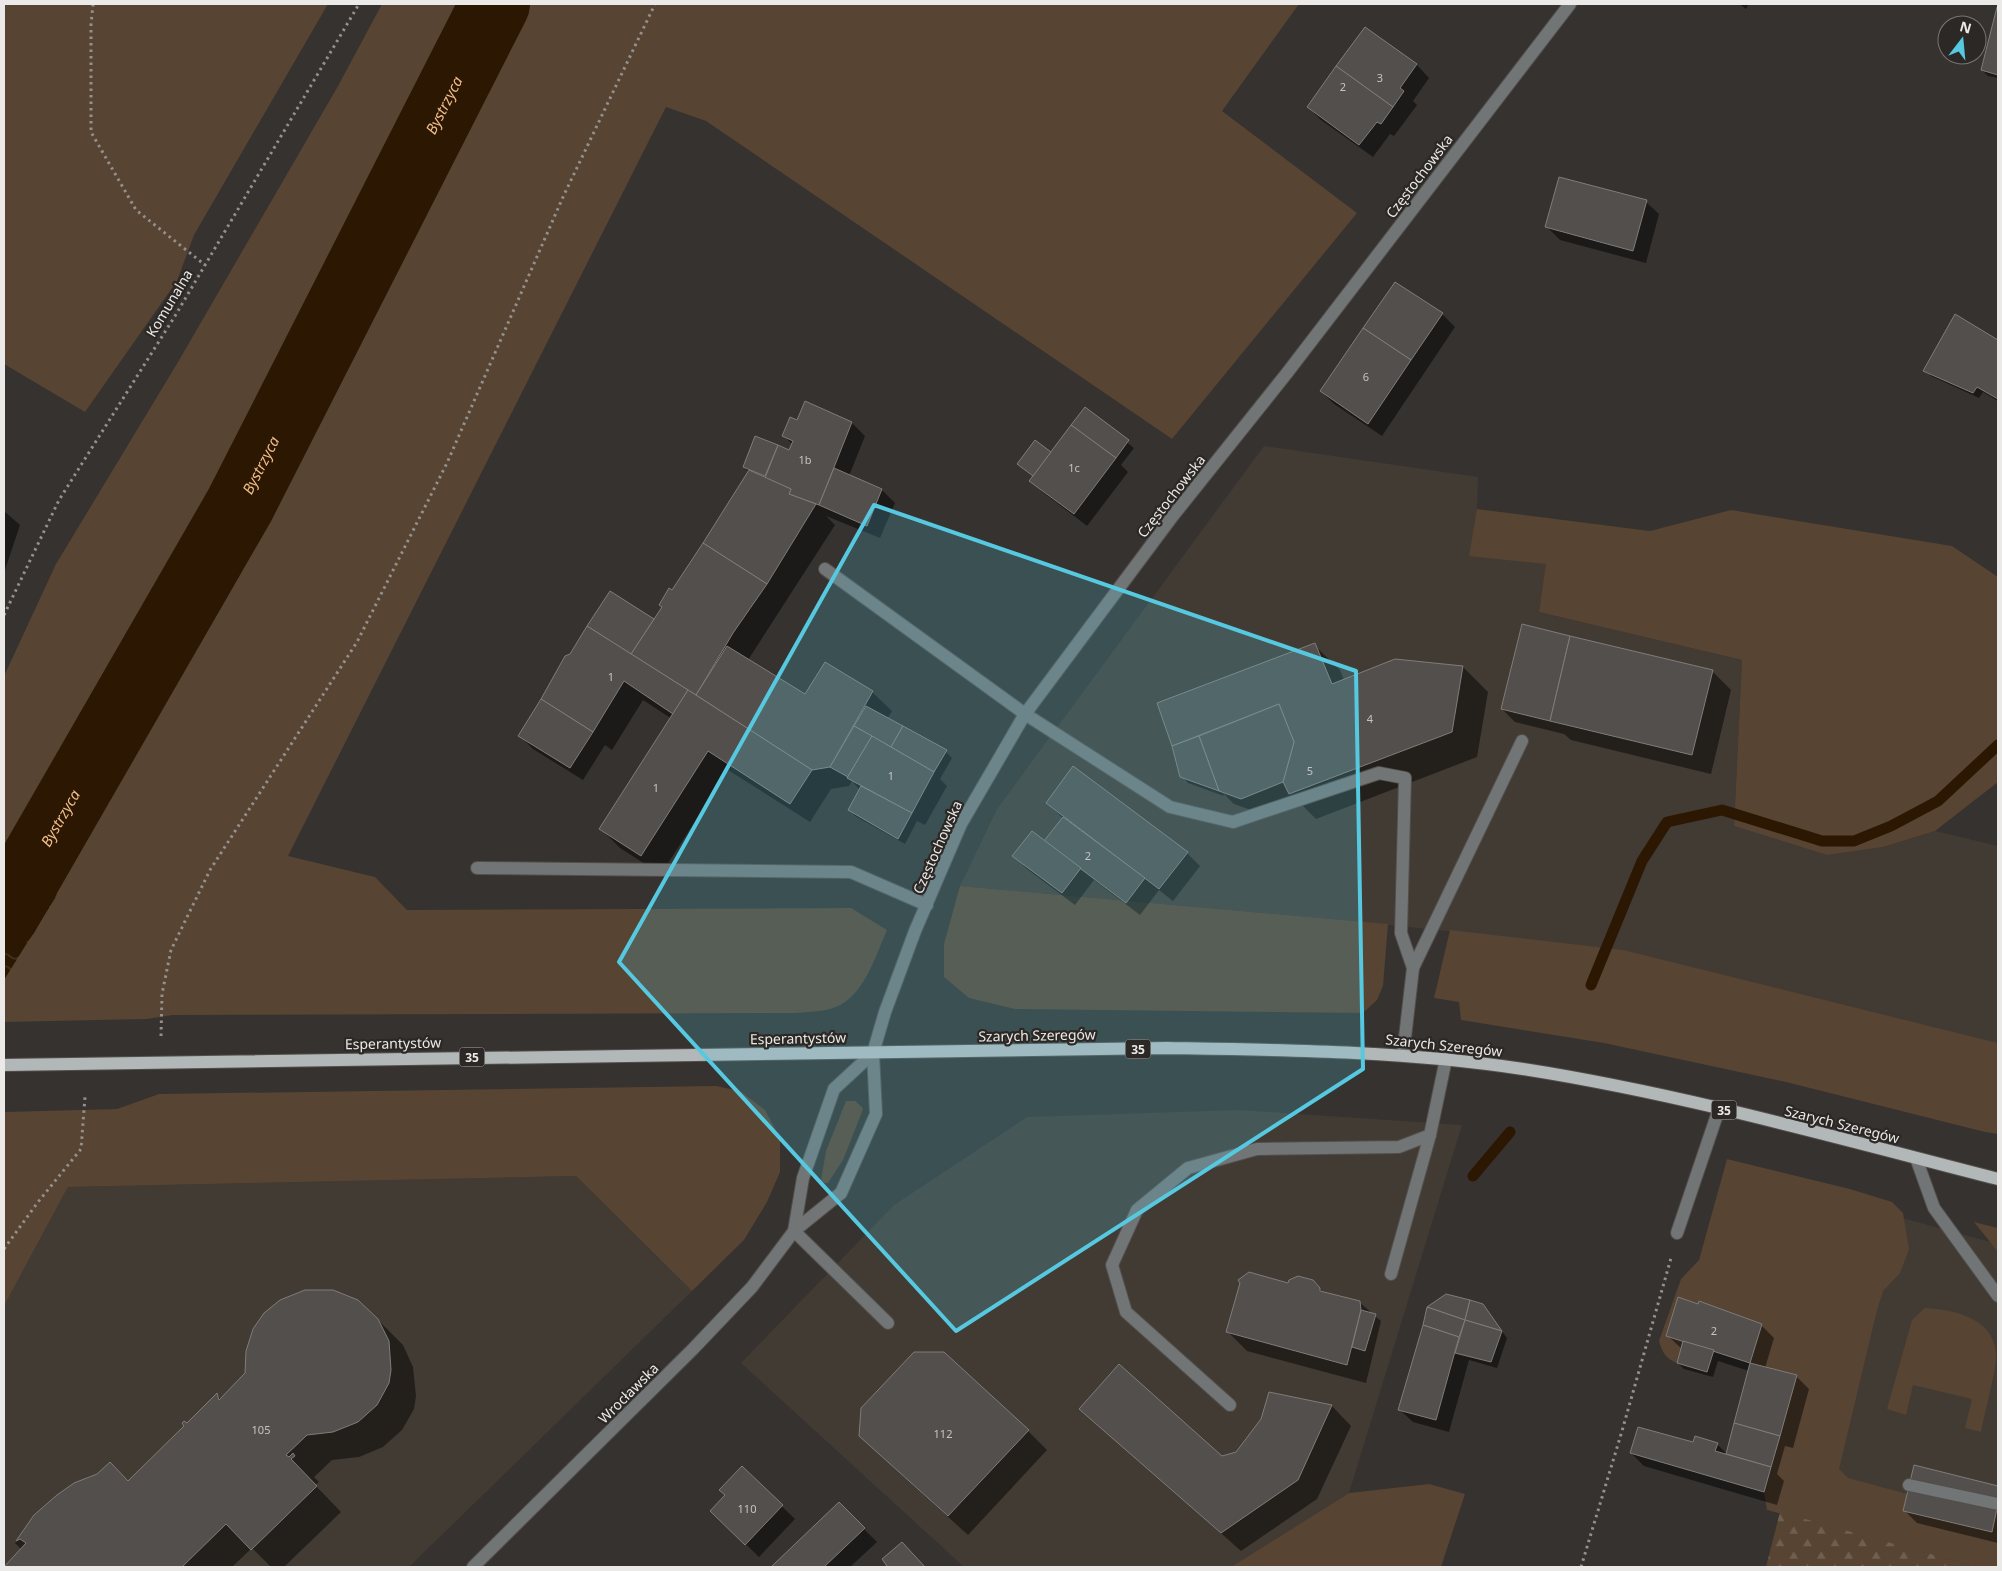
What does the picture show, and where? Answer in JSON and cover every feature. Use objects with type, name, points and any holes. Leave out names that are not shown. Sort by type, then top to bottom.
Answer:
[{"type":"main road","name":"Szarych Szeregów","points":[[873,1052],[1167,1048],[1403,1055],[1446,1059],[1585,1080],[1719,1109],[1998,1179]]},
{"type":"main road","name":"Esperantystów","points":[[4,1065],[873,1052]]},
{"type":"street","name":"Częstochowska","points":[[873,1052],[885,1012],[961,824],[1025,714],[1172,517],[1293,366],[1570,4]]},
{"type":"street","points":[[825,569],[1025,714],[1170,807],[1233,822],[1380,773],[1405,778],[1401,932],[1412,968]]},
{"type":"street","points":[[1403,1055],[1412,968],[1522,741]]},
{"type":"street","points":[[477,868],[851,872],[927,905]]},
{"type":"street","name":"Wrocławska","points":[[794,1231],[803,1178],[834,1089],[873,1052]]},
{"type":"street","name":"Wrocławska","points":[[473,1567],[693,1349],[752,1287],[794,1231],[841,1193],[876,1114],[873,1052]]},
{"type":"street","points":[[1391,1274],[1430,1135],[1446,1059]]},
{"type":"street","points":[[1678,1233],[1719,1109]]},
{"type":"street","points":[[1230,1405],[1126,1312],[1112,1265],[1137,1210],[1188,1168],[1257,1148],[1399,1148],[1430,1135]]},
{"type":"street","points":[[1916,1158],[1934,1208],[1998,1296]]},
{"type":"street","points":[[794,1231],[888,1323]]},
{"type":"street","points":[[1909,1485],[1998,1504]]},
{"type":"path","points":[[93,4],[91,25],[91,132],[136,210],[205,265]]},
{"type":"path","name":"Komunalna","points":[[4,615],[59,500],[205,265],[358,4]]},
{"type":"path","points":[[160,1062],[162,994],[171,950],[210,870],[357,642],[447,463],[564,197],[655,4]]},
{"type":"path","points":[[4,1249],[38,1202],[82,1150],[85,1097]]},
{"type":"path","points":[[1580,1567],[1622,1431],[1678,1233]]},
{"type":"highlighted area","points":[[874,505],[1356,671],[1363,1069],[956,1331],[619,962]]},
{"type":"shaded area","points":[[1264,446],[1478,477],[1477,509],[1547,564],[1539,612],[1742,660],[1734,826],[1827,855],[1883,847],[1935,831],[1998,846],[1998,1043],[1624,950],[1344,920],[960,886],[997,809]]},
{"type":"shaded area","points":[[1239,1110],[1462,1125],[1349,1493],[1231,1567],[964,1567],[741,1363],[894,1205],[1027,1117]]},
{"type":"shaded area","points":[[576,1176],[692,1291],[409,1567],[4,1567],[4,1306],[68,1187]]},
{"type":"shaded area","points":[[1858,1206],[1998,1244],[1998,1567],[1977,1567],[1780,1512]]},
{"type":"green space","points":[[4,4],[328,4],[194,235],[177,281],[85,412],[4,364]]},
{"type":"green space","points":[[382,4],[1299,4],[1222,111],[1357,213],[1172,439],[706,121],[666,107],[288,856],[375,877],[407,910],[851,908],[887,930],[872,965],[859,988],[851,997],[830,1009],[795,1013],[173,1015],[147,1019],[4,1022],[4,676],[56,564],[178,362],[338,86]]},
{"type":"green space","points":[[1477,509],[1650,531],[1731,510],[1952,546],[1998,577],[1998,782],[1935,831],[1883,847],[1827,855],[1734,826],[1742,660],[1539,612],[1546,564],[1469,556]]},
{"type":"green space","points":[[960,886],[1388,924],[1383,986],[1377,1000],[1363,1013],[1015,1009],[969,998],[944,977],[944,944]]},
{"type":"green space","points":[[1450,930],[1624,950],[1998,1043],[1998,1134],[1786,1082],[1604,1043],[1461,1020],[1459,1002],[1434,998]]},
{"type":"green space","points":[[716,1086],[740,1091],[765,1110],[780,1138],[780,1172],[767,1202],[744,1240],[692,1291],[576,1176],[68,1187],[4,1306],[4,1112],[117,1109],[159,1094]]},
{"type":"green space","points":[[846,1101],[855,1101],[863,1108],[862,1112],[843,1160],[828,1183],[824,1183],[821,1180],[826,1151]]},
{"type":"green space","points":[[1727,1159],[1850,1189],[1892,1202],[1903,1213],[1909,1249],[1900,1273],[1883,1291],[1839,1469],[1848,1478],[1907,1494],[1903,1511],[1992,1532],[1996,1516],[1998,1516],[1998,1567],[1977,1567],[1767,1510],[1764,1492],[1796,1375],[1750,1363],[1762,1324],[1699,1301],[1698,1304],[1678,1298],[1666,1335],[1683,1341],[1677,1363],[1665,1355],[1659,1341],[1681,1279],[1699,1260]]},
{"type":"green space","points":[[1974,1222],[1998,1228],[1998,1252]]},
{"type":"green space","points":[[1925,1308],[1948,1311],[1970,1318],[1979,1323],[1993,1340],[1996,1352],[1995,1368],[1981,1432],[1965,1428],[1972,1399],[1913,1385],[1906,1415],[1887,1409],[1912,1320]]},
{"type":"green space","points":[[1429,1484],[1465,1494],[1441,1567],[1231,1567],[1349,1493]]},
{"type":"green space","points":[[1780,1512],[1977,1567],[1766,1567]]},
{"type":"water","points":[[4,862],[57,895],[4,980]]},
{"type":"building","points":[[1998,7],[1998,75],[1981,70],[1982,65],[1987,65],[1987,46]]},
{"type":"building","points":[[1365,27],[1417,64],[1400,88],[1404,91],[1393,107],[1336,66]]},
{"type":"building","points":[[1336,66],[1393,107],[1381,124],[1377,122],[1359,145],[1307,107]]},
{"type":"building","points":[[1559,177],[1647,200],[1633,251],[1545,227]]},
{"type":"building","points":[[1395,282],[1443,313],[1411,360],[1363,328]]},
{"type":"building","points":[[1955,314],[1998,340],[1998,399],[1977,387],[1973,393],[1923,371]]},
{"type":"building","points":[[1363,328],[1411,360],[1368,424],[1320,391]]},
{"type":"building","points":[[805,401],[852,422],[819,505],[789,494],[791,489],[765,478],[778,445],[789,450],[793,441],[782,436],[790,417],[797,420]]},
{"type":"building","points":[[1085,407],[1129,440],[1116,458],[1071,425]]},
{"type":"building","points":[[1071,425],[1116,458],[1074,514],[1029,481]]},
{"type":"building","points":[[755,436],[778,445],[765,476],[743,467]]},
{"type":"building","points":[[1035,440],[1051,452],[1033,476],[1017,464]]},
{"type":"building","points":[[834,468],[882,489],[867,526],[819,505]]},
{"type":"building","points":[[749,470],[791,489],[789,494],[816,504],[767,584],[703,543]]},
{"type":"building","points":[[703,543],[767,584],[733,633],[696,695],[631,654],[662,607],[659,605],[669,588],[672,590]]},
{"type":"building","points":[[610,591],[654,619],[631,654],[587,626]]},
{"type":"building","points":[[1522,624],[1570,636],[1550,721],[1501,709]]},
{"type":"building","points":[[587,626],[688,690],[673,714],[624,681],[593,732],[541,699],[565,656],[570,654]]},
{"type":"building","points":[[1570,636],[1713,670],[1692,755],[1550,721]]},
{"type":"building","points":[[1315,643],[1332,684],[1395,659],[1463,666],[1452,732],[1289,794],[1283,782],[1294,742],[1279,704],[1172,746],[1157,703]]},
{"type":"building","points":[[727,646],[805,694],[825,662],[873,691],[830,767],[812,770],[696,695]]},
{"type":"building","points":[[688,690],[812,770],[790,804],[708,751],[641,856],[599,829]]},
{"type":"building","points":[[541,699],[593,732],[570,768],[518,736]]},
{"type":"building","points":[[1279,704],[1294,742],[1283,782],[1241,799],[1219,791],[1199,736]]},
{"type":"building","points":[[866,706],[903,726],[891,747],[854,726]]},
{"type":"building","points":[[854,726],[872,736],[848,777],[830,767]]},
{"type":"building","points":[[903,726],[947,750],[934,772],[891,747]]},
{"type":"building","points":[[872,736],[934,772],[912,813],[847,778]]},
{"type":"building","points":[[1199,736],[1219,791],[1180,777],[1172,746]]},
{"type":"building","points":[[1073,766],[1188,852],[1159,889],[1046,803]]},
{"type":"building","points":[[861,786],[912,813],[898,839],[848,810]]},
{"type":"building","points":[[1063,817],[1145,878],[1126,903],[1044,841]]},
{"type":"building","points":[[1032,831],[1081,868],[1062,893],[1012,856]]},
{"type":"building","points":[[1249,1272],[1288,1283],[1289,1280],[1298,1276],[1313,1280],[1320,1288],[1320,1291],[1360,1301],[1361,1310],[1347,1365],[1226,1332],[1240,1283],[1238,1280]]},
{"type":"building","points":[[305,1290],[333,1290],[358,1300],[378,1319],[389,1341],[391,1370],[389,1383],[377,1405],[358,1422],[333,1432],[307,1435],[286,1455],[289,1457],[293,1453],[295,1456],[291,1459],[317,1486],[251,1550],[226,1524],[182,1567],[4,1567],[26,1543],[20,1539],[16,1541],[34,1515],[57,1495],[74,1483],[97,1474],[110,1462],[128,1481],[184,1426],[182,1423],[184,1421],[187,1423],[217,1393],[219,1400],[245,1373],[246,1351],[253,1329],[264,1313],[280,1300]]},
{"type":"building","points":[[1446,1294],[1470,1300],[1465,1320],[1427,1307]]},
{"type":"building","points":[[1678,1297],[1698,1304],[1699,1301],[1762,1324],[1750,1363],[1666,1336]]},
{"type":"building","points":[[1470,1300],[1483,1304],[1502,1331],[1465,1320]]},
{"type":"building","points":[[1427,1307],[1465,1320],[1459,1337],[1423,1325]]},
{"type":"building","points":[[1361,1310],[1376,1314],[1365,1351],[1352,1347]]},
{"type":"building","points":[[1465,1320],[1502,1331],[1491,1362],[1455,1353]]},
{"type":"building","points":[[1423,1325],[1459,1337],[1436,1420],[1398,1410]]},
{"type":"building","points":[[1683,1341],[1714,1350],[1707,1372],[1677,1363]]},
{"type":"building","points":[[914,1352],[944,1352],[1029,1430],[948,1516],[859,1436],[861,1408]]},
{"type":"building","points":[[1750,1363],[1797,1375],[1780,1436],[1734,1423]]},
{"type":"building","points":[[1119,1364],[1222,1456],[1236,1452],[1261,1419],[1269,1392],[1332,1405],[1298,1480],[1221,1533],[1079,1409]]},
{"type":"building","points":[[1734,1423],[1780,1436],[1771,1467],[1726,1454]]},
{"type":"building","points":[[1638,1427],[1693,1442],[1695,1436],[1718,1443],[1715,1451],[1771,1467],[1764,1492],[1630,1453]]},
{"type":"building","points":[[1914,1465],[1998,1486],[1998,1504],[1992,1532],[1903,1511]]},
{"type":"building","points":[[742,1466],[783,1505],[745,1545],[710,1511],[725,1495],[719,1490]]},
{"type":"building","points":[[839,1502],[865,1528],[824,1567],[771,1567]]},
{"type":"building","points":[[902,1542],[925,1567],[885,1567],[887,1566],[882,1559]]},
{"type":"waterway","name":"Bystrzyca","points":[[4,915],[240,505],[495,4]]},
{"type":"waterway","points":[[1591,985],[1642,861],[1667,822],[1722,810],[1822,841],[1854,841],[1891,826],[1938,801],[1998,745]]},
{"type":"waterway","points":[[1473,1176],[1510,1132]]}]
